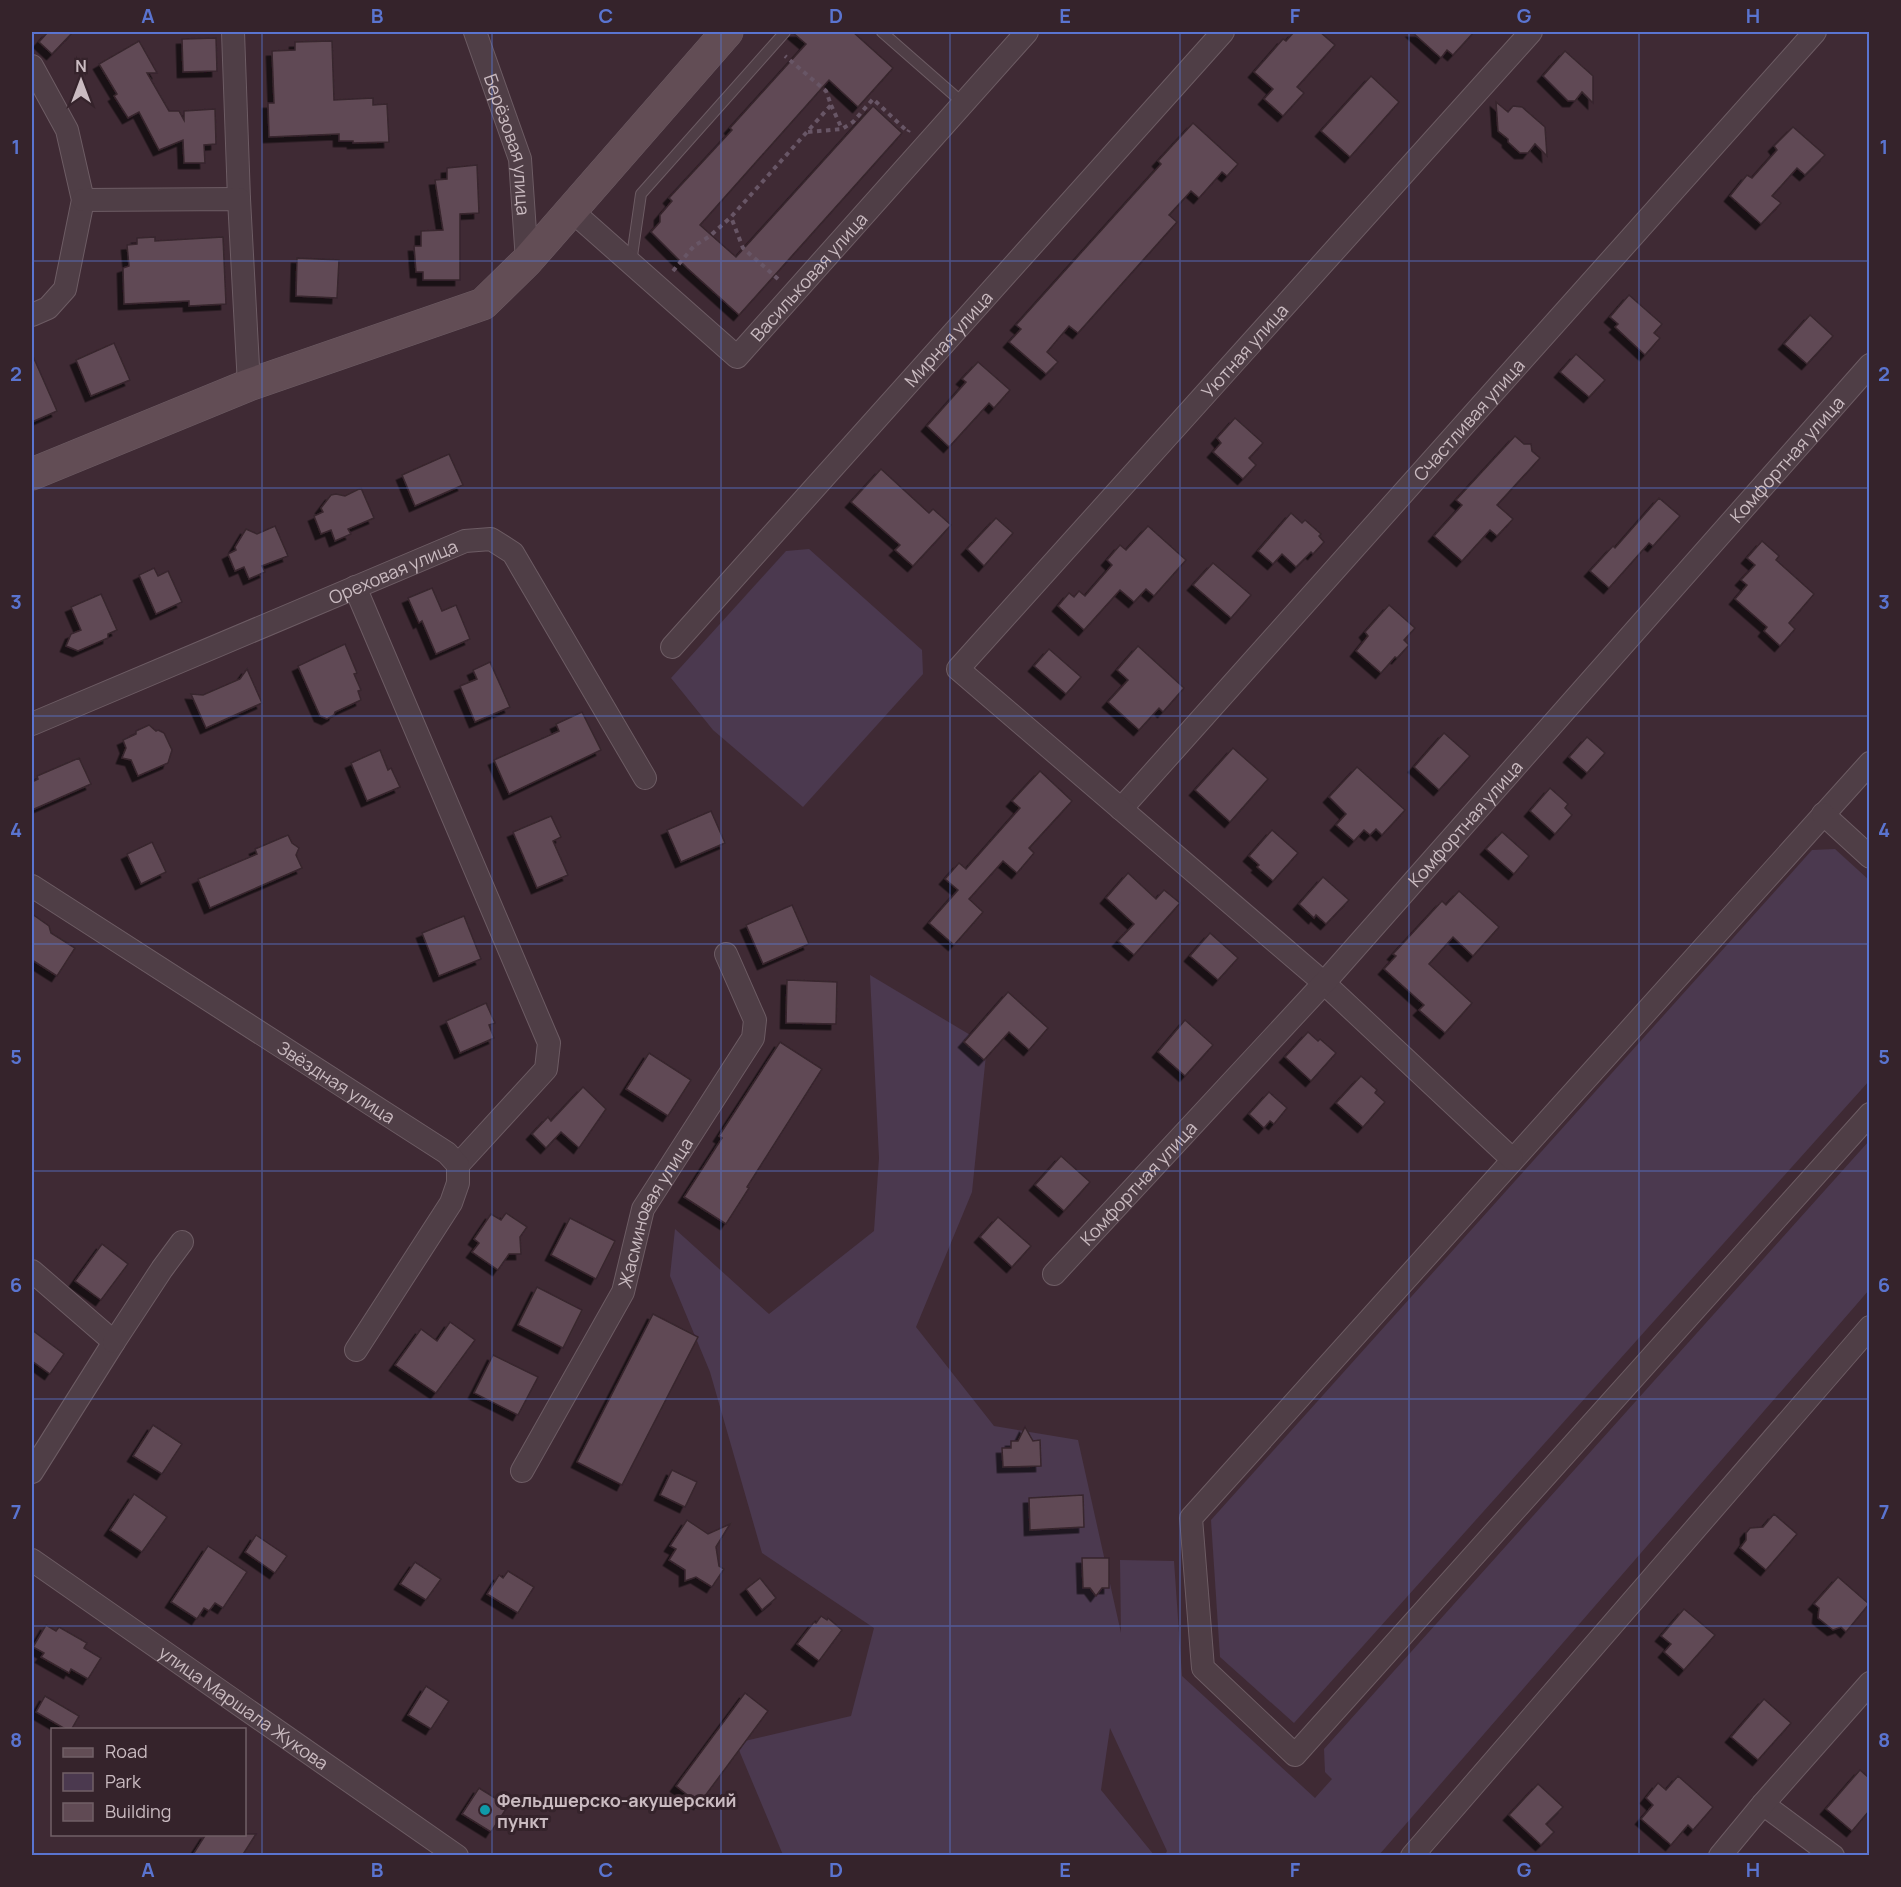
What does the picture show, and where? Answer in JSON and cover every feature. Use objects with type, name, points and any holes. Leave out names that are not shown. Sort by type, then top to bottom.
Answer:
[{"type":"street","points":[[233,32],[249,385]]},
{"type":"street","name":"Берёзовая улица","points":[[474,32],[520,159],[527,261]]},
{"type":"street","points":[[32,474],[249,385],[483,304],[527,261],[572,211],[727,32]]},
{"type":"street","name":"Васильковая улица","points":[[572,211],[737,357],[1027,32]]},
{"type":"street","name":"Мирная улица","points":[[672,647],[1223,32]]},
{"type":"street","name":"Уютная улица","points":[[1122,809],[958,669],[1531,32]]},
{"type":"street","name":"Счастливая улица","points":[[1122,809],[1815,32]]},
{"type":"street","points":[[32,66],[67,130],[83,200],[65,290],[48,308],[32,315]]},
{"type":"street","points":[[83,200],[239,199]]},
{"type":"street","name":"Комфортная улица","points":[[1054,1274],[1324,983],[1869,365]]},
{"type":"street","name":"Ореховая улица","points":[[32,724],[465,541],[491,539],[513,553],[645,778]]},
{"type":"street","points":[[355,587],[549,1043],[546,1069],[459,1165],[459,1183],[451,1203],[356,1350]]},
{"type":"street","points":[[1869,762],[1191,1518],[1203,1668],[1295,1755],[1869,1113]]},
{"type":"street","points":[[1122,809],[1324,983],[1512,1159]]},
{"type":"street","points":[[1823,814],[1869,857]]},
{"type":"street","name":"Звёздная улица","points":[[32,886],[447,1153],[459,1165]]},
{"type":"street","name":"Жасминовая улица","points":[[522,1472],[623,1292],[643,1209],[753,1038],[755,1020],[726,954]]},
{"type":"street","points":[[32,1472],[114,1342],[162,1269],[183,1242]]},
{"type":"street","points":[[32,1271],[114,1342]]},
{"type":"street","points":[[1412,1856],[1869,1327]]},
{"type":"street","name":"улица Маршала Жукова","points":[[32,1560],[457,1856]]},
{"type":"street","points":[[1720,1856],[1869,1683]]},
{"type":"street","points":[[1763,1804],[1833,1856]]},
{"type":"lane","points":[[631,263],[641,194],[785,32]]},
{"type":"lane","points":[[882,32],[963,104]]},
{"type":"path","points":[[773,45],[826,91],[842,129]]},
{"type":"path","points":[[807,132],[842,129],[853,123],[873,99],[908,132],[921,117],[938,132]]},
{"type":"path","points":[[659,288],[694,246],[710,236],[731,217],[831,105]]},
{"type":"path","points":[[731,217],[743,248],[794,294]]},
{"type":"green space","points":[[809,549],[922,650],[923,674],[803,807],[713,730],[671,678],[786,551]]},
{"type":"green space","points":[[1835,849],[1869,880],[1869,1081],[1294,1723],[1220,1657],[1211,1520],[1812,850]]},
{"type":"green space","points":[[870,975],[987,1045],[972,1192],[916,1327],[994,1426],[1078,1440],[1121,1633],[1120,1560],[1174,1561],[1182,1676],[1315,1798],[1332,1779],[1325,1772],[1324,1749],[1869,1141],[1869,1290],[1379,1855],[1165,1855],[1167,1851],[1110,1728],[1101,1790],[1154,1855],[783,1855],[736,1743],[851,1716],[874,1628],[762,1553],[710,1372],[670,1276],[675,1229],[769,1314],[874,1231],[879,1158]]},
{"type":"building","points":[[48,32],[73,32],[52,54],[39,42]]},
{"type":"building","points":[[792,32],[853,32],[893,68],[858,107],[829,80],[700,225],[736,257],[873,106],[902,133],[739,315],[651,232],[660,222],[660,215],[672,201],[669,198],[732,130],[730,128],[806,44]]},
{"type":"building","points":[[1294,32],[1320,32],[1335,45],[1297,87],[1304,93],[1283,116],[1264,99],[1273,89],[1254,72],[1283,39],[1286,41]]},
{"type":"building","points":[[1412,32],[1474,32],[1453,55],[1447,50],[1441,58]]},
{"type":"building","points":[[216,38],[217,71],[183,72],[182,39]]},
{"type":"building","points":[[139,41],[157,73],[147,73],[169,111],[179,111],[184,120],[184,111],[215,109],[216,144],[204,145],[205,163],[184,163],[183,140],[159,150],[139,112],[128,118],[114,96],[117,94],[99,64]]},
{"type":"building","points":[[332,41],[334,100],[373,98],[373,105],[387,104],[389,142],[339,141],[339,134],[269,137],[268,103],[274,103],[272,51],[295,50],[295,42]]},
{"type":"building","points":[[1565,51],[1593,76],[1593,103],[1582,92],[1575,101],[1568,101],[1543,76]]},
{"type":"building","points":[[1371,76],[1399,102],[1350,157],[1321,131]]},
{"type":"building","points":[[1496,102],[1508,112],[1513,106],[1522,107],[1545,127],[1547,156],[1535,144],[1528,153],[1520,153],[1508,142],[1508,139],[1498,131]]},
{"type":"building","points":[[1193,123],[1238,164],[1227,176],[1222,172],[1199,198],[1191,191],[1169,215],[1177,222],[1078,333],[1069,326],[1047,352],[1058,362],[1046,374],[1009,342],[1021,329],[1016,325],[1161,164],[1158,161]]},
{"type":"building","points":[[1793,127],[1825,155],[1805,175],[1797,168],[1772,196],[1781,203],[1761,224],[1730,196],[1747,175],[1752,178],[1777,150],[1774,146]]},
{"type":"building","points":[[477,165],[479,213],[460,214],[460,280],[423,280],[423,272],[416,272],[414,246],[421,246],[421,231],[443,230],[435,180],[447,179],[447,168]]},
{"type":"building","points":[[155,237],[155,241],[223,237],[226,304],[189,306],[189,301],[124,304],[123,268],[129,266],[127,245],[137,244],[137,238]]},
{"type":"building","points":[[297,258],[339,260],[337,298],[296,296]]},
{"type":"building","points":[[1629,295],[1662,324],[1654,333],[1660,338],[1645,355],[1615,327],[1618,324],[1610,317]]},
{"type":"building","points":[[1810,315],[1833,336],[1807,364],[1784,344]]},
{"type":"building","points":[[114,343],[130,380],[91,396],[76,360]]},
{"type":"building","points":[[32,354],[57,411],[32,422]]},
{"type":"building","points":[[1576,354],[1605,380],[1589,397],[1560,372]]},
{"type":"building","points":[[978,362],[1010,390],[994,408],[989,403],[949,447],[927,426],[966,382],[962,379]]},
{"type":"building","points":[[1235,418],[1263,443],[1249,458],[1256,465],[1243,479],[1213,452],[1221,443],[1217,438]]},
{"type":"building","points":[[1515,436],[1524,444],[1531,444],[1532,451],[1540,458],[1497,505],[1513,519],[1497,536],[1490,530],[1462,561],[1434,536],[1462,505],[1456,500]]},
{"type":"building","points":[[449,454],[463,485],[415,506],[402,475]]},
{"type":"building","points":[[881,469],[929,513],[933,509],[951,525],[913,566],[895,550],[900,545],[851,502]]},
{"type":"building","points":[[361,488],[374,518],[348,529],[351,534],[335,541],[331,530],[321,534],[314,516],[323,512],[321,508],[331,495],[345,496]]},
{"type":"building","points":[[1659,498],[1680,516],[1653,546],[1649,543],[1609,588],[1590,571],[1613,546],[1615,548]]},
{"type":"building","points":[[1291,513],[1302,523],[1305,520],[1321,534],[1319,536],[1324,542],[1296,567],[1282,554],[1273,564],[1258,551]]},
{"type":"building","points":[[996,518],[1013,533],[984,566],[967,549]]},
{"type":"building","points":[[275,526],[288,556],[262,566],[265,572],[249,579],[244,567],[235,571],[228,554],[236,550],[235,547],[246,529],[257,534]]},
{"type":"building","points":[[1148,526],[1186,560],[1154,596],[1146,589],[1134,602],[1120,590],[1084,630],[1058,606],[1069,593],[1074,597],[1079,591],[1085,596],[1112,565],[1107,560],[1120,545],[1126,550]]},
{"type":"building","points":[[1762,541],[1779,556],[1776,560],[1814,594],[1789,623],[1795,629],[1780,646],[1764,631],[1767,627],[1735,599],[1747,585],[1741,580],[1755,565],[1747,558]]},
{"type":"building","points":[[1213,563],[1251,595],[1231,618],[1193,585]]},
{"type":"building","points":[[154,568],[158,576],[168,571],[182,602],[156,614],[139,575]]},
{"type":"building","points":[[432,588],[442,611],[456,605],[470,639],[436,654],[422,621],[419,623],[408,598]]},
{"type":"building","points":[[101,594],[117,630],[108,634],[108,638],[78,651],[66,646],[71,634],[81,630],[71,607]]},
{"type":"building","points":[[1389,605],[1415,628],[1404,640],[1409,645],[1381,673],[1356,651],[1368,636],[1365,632]]},
{"type":"building","points":[[345,644],[357,673],[354,674],[361,690],[358,691],[361,700],[335,712],[327,719],[320,716],[298,666]]},
{"type":"building","points":[[1138,646],[1184,688],[1163,712],[1159,708],[1139,730],[1108,702],[1128,680],[1117,670]]},
{"type":"building","points":[[1049,649],[1081,677],[1066,694],[1034,666]]},
{"type":"building","points":[[490,662],[510,707],[475,722],[460,686],[477,679],[473,670]]},
{"type":"building","points":[[247,669],[262,703],[206,728],[191,694],[203,695],[240,679]]},
{"type":"building","points":[[582,712],[601,750],[509,794],[494,760],[559,731],[556,724]]},
{"type":"building","points":[[149,725],[156,731],[164,733],[172,750],[168,763],[138,776],[131,760],[122,758],[126,748],[123,740]]},
{"type":"building","points":[[1444,733],[1470,756],[1439,790],[1414,767]]},
{"type":"building","points":[[1587,737],[1605,753],[1587,773],[1569,757]]},
{"type":"building","points":[[1233,748],[1268,779],[1230,822],[1195,790]]},
{"type":"building","points":[[380,750],[388,770],[391,768],[400,787],[367,801],[351,763]]},
{"type":"building","points":[[79,758],[91,784],[32,810],[32,782],[38,779],[37,776]]},
{"type":"building","points":[[1357,767],[1405,810],[1382,835],[1376,829],[1370,835],[1364,830],[1354,841],[1336,825],[1346,814],[1329,797]]},
{"type":"building","points":[[1040,771],[1072,801],[1029,848],[1034,853],[1017,873],[1003,861],[969,899],[983,912],[954,945],[929,923],[958,890],[945,879],[959,863],[966,869],[1020,808],[1012,801]]},
{"type":"building","points":[[1550,788],[1568,804],[1565,808],[1572,815],[1555,834],[1530,811]]},
{"type":"building","points":[[711,811],[725,843],[681,862],[667,830]]},
{"type":"building","points":[[551,816],[561,837],[553,841],[568,875],[537,888],[513,832]]},
{"type":"building","points":[[1272,830],[1298,853],[1273,881],[1257,867],[1259,865],[1249,856]]},
{"type":"building","points":[[1502,832],[1529,856],[1514,874],[1486,849]]},
{"type":"building","points":[[288,835],[292,843],[299,848],[296,855],[302,868],[210,908],[198,879],[257,854],[255,849]]},
{"type":"building","points":[[152,842],[166,872],[141,884],[127,854]]},
{"type":"building","points":[[1128,873],[1156,899],[1164,890],[1180,903],[1134,955],[1118,941],[1134,924],[1106,898]]},
{"type":"building","points":[[1323,877],[1349,900],[1326,924],[1316,915],[1314,918],[1299,904]]},
{"type":"building","points":[[1459,891],[1499,927],[1473,956],[1453,937],[1429,964],[1472,1003],[1445,1033],[1419,1010],[1424,1005],[1384,969],[1396,956],[1393,954],[1442,901],[1446,905]]},
{"type":"building","points":[[792,905],[809,944],[763,964],[746,925]]},
{"type":"building","points":[[32,914],[49,926],[51,933],[75,948],[57,976],[32,960]]},
{"type":"building","points":[[464,916],[481,959],[439,976],[422,933]]},
{"type":"building","points":[[1210,933],[1238,958],[1218,980],[1190,956]]},
{"type":"building","points":[[787,980],[837,982],[836,1024],[786,1023]]},
{"type":"building","points":[[1008,992],[1048,1028],[1029,1050],[1009,1032],[984,1060],[964,1042]]},
{"type":"building","points":[[486,1003],[495,1023],[489,1025],[494,1038],[460,1053],[446,1021]]},
{"type":"building","points":[[1185,1020],[1213,1045],[1185,1076],[1158,1052]]},
{"type":"building","points":[[1308,1032],[1336,1053],[1311,1081],[1285,1057]]},
{"type":"building","points":[[780,1042],[822,1069],[726,1224],[684,1197],[722,1138],[719,1136]]},
{"type":"building","points":[[649,1053],[691,1080],[668,1116],[626,1089]]},
{"type":"building","points":[[1361,1076],[1377,1090],[1375,1093],[1385,1102],[1363,1127],[1336,1103]]},
{"type":"building","points":[[583,1087],[606,1109],[579,1148],[561,1132],[546,1148],[532,1134],[548,1117],[551,1121]]},
{"type":"building","points":[[1269,1092],[1287,1108],[1274,1124],[1270,1121],[1264,1128],[1249,1114]]},
{"type":"building","points":[[1061,1156],[1090,1182],[1064,1211],[1035,1185]]},
{"type":"building","points":[[506,1213],[527,1227],[520,1237],[521,1254],[509,1254],[498,1270],[472,1252],[479,1243],[474,1239],[491,1214],[501,1220]]},
{"type":"building","points":[[998,1217],[1031,1246],[1012,1267],[980,1237]]},
{"type":"building","points":[[570,1218],[615,1241],[596,1279],[551,1255]]},
{"type":"building","points":[[102,1244],[128,1264],[101,1300],[75,1281]]},
{"type":"building","points":[[537,1287],[582,1310],[563,1348],[518,1325]]},
{"type":"building","points":[[653,1314],[698,1337],[622,1485],[577,1462]]},
{"type":"building","points":[[450,1322],[475,1340],[436,1393],[395,1365],[421,1329],[437,1341]]},
{"type":"building","points":[[32,1330],[64,1354],[50,1374],[32,1361]]},
{"type":"building","points":[[493,1355],[538,1377],[518,1415],[474,1393]]},
{"type":"building","points":[[153,1425],[182,1444],[162,1474],[133,1456]]},
{"type":"building","points":[[1025,1427],[1033,1441],[1040,1440],[1041,1466],[1003,1467],[1002,1448],[1011,1448],[1011,1441],[1018,1441]]},
{"type":"building","points":[[672,1470],[697,1482],[685,1507],[660,1495]]},
{"type":"building","points":[[134,1494],[167,1517],[142,1552],[110,1530]]},
{"type":"building","points":[[1083,1495],[1084,1527],[1030,1530],[1029,1498]]},
{"type":"building","points":[[1774,1514],[1797,1534],[1766,1570],[1740,1548],[1750,1528],[1763,1527]]},
{"type":"building","points":[[687,1520],[708,1534],[730,1524],[716,1547],[719,1566],[724,1569],[712,1587],[696,1577],[685,1581],[685,1570],[669,1560],[676,1549],[670,1546]]},
{"type":"building","points":[[256,1535],[287,1556],[275,1573],[245,1552]]},
{"type":"building","points":[[208,1546],[247,1572],[223,1608],[215,1603],[209,1611],[204,1608],[197,1619],[171,1602]]},
{"type":"building","points":[[1082,1558],[1109,1558],[1109,1588],[1102,1588],[1096,1596],[1090,1588],[1083,1588]]},
{"type":"building","points":[[415,1562],[441,1579],[426,1600],[400,1584]]},
{"type":"building","points":[[508,1571],[534,1587],[518,1613],[487,1594],[499,1575],[503,1578]]},
{"type":"building","points":[[1838,1577],[1869,1604],[1846,1632],[1841,1627],[1833,1630],[1818,1618],[1819,1608],[1814,1604]]},
{"type":"building","points":[[760,1578],[776,1598],[762,1610],[746,1589]]},
{"type":"building","points":[[1684,1609],[1715,1635],[1684,1670],[1664,1652],[1671,1644],[1661,1636]]},
{"type":"building","points":[[821,1616],[827,1620],[828,1618],[842,1630],[819,1661],[797,1644]]},
{"type":"building","points":[[46,1625],[56,1631],[59,1627],[87,1643],[84,1648],[101,1658],[88,1679],[71,1669],[69,1673],[41,1657],[44,1653],[33,1647]]},
{"type":"building","points":[[426,1686],[449,1701],[431,1729],[408,1715]]},
{"type":"building","points":[[745,1693],[768,1711],[699,1804],[676,1786]]},
{"type":"building","points":[[45,1696],[79,1716],[72,1728],[64,1728],[36,1712]]},
{"type":"building","points":[[1764,1699],[1791,1723],[1758,1760],[1731,1737]]},
{"type":"building","points":[[1860,1770],[1869,1778],[1869,1811],[1852,1831],[1826,1809]]},
{"type":"building","points":[[1678,1776],[1713,1807],[1693,1830],[1688,1825],[1671,1845],[1641,1819],[1653,1805],[1646,1798],[1658,1783],[1666,1790]]},
{"type":"building","points":[[1538,1784],[1563,1807],[1546,1824],[1554,1832],[1541,1845],[1509,1815]]},
{"type":"building","name":"Фельдшерско-акушерский пункт","points":[[479,1788],[508,1806],[491,1832],[462,1814]]},
{"type":"building","points":[[256,1834],[242,1856],[192,1856],[205,1836]]},
{"type":"place","name":"Фельдшерско-акушерский пункт","points":[[485,1810]]}]
